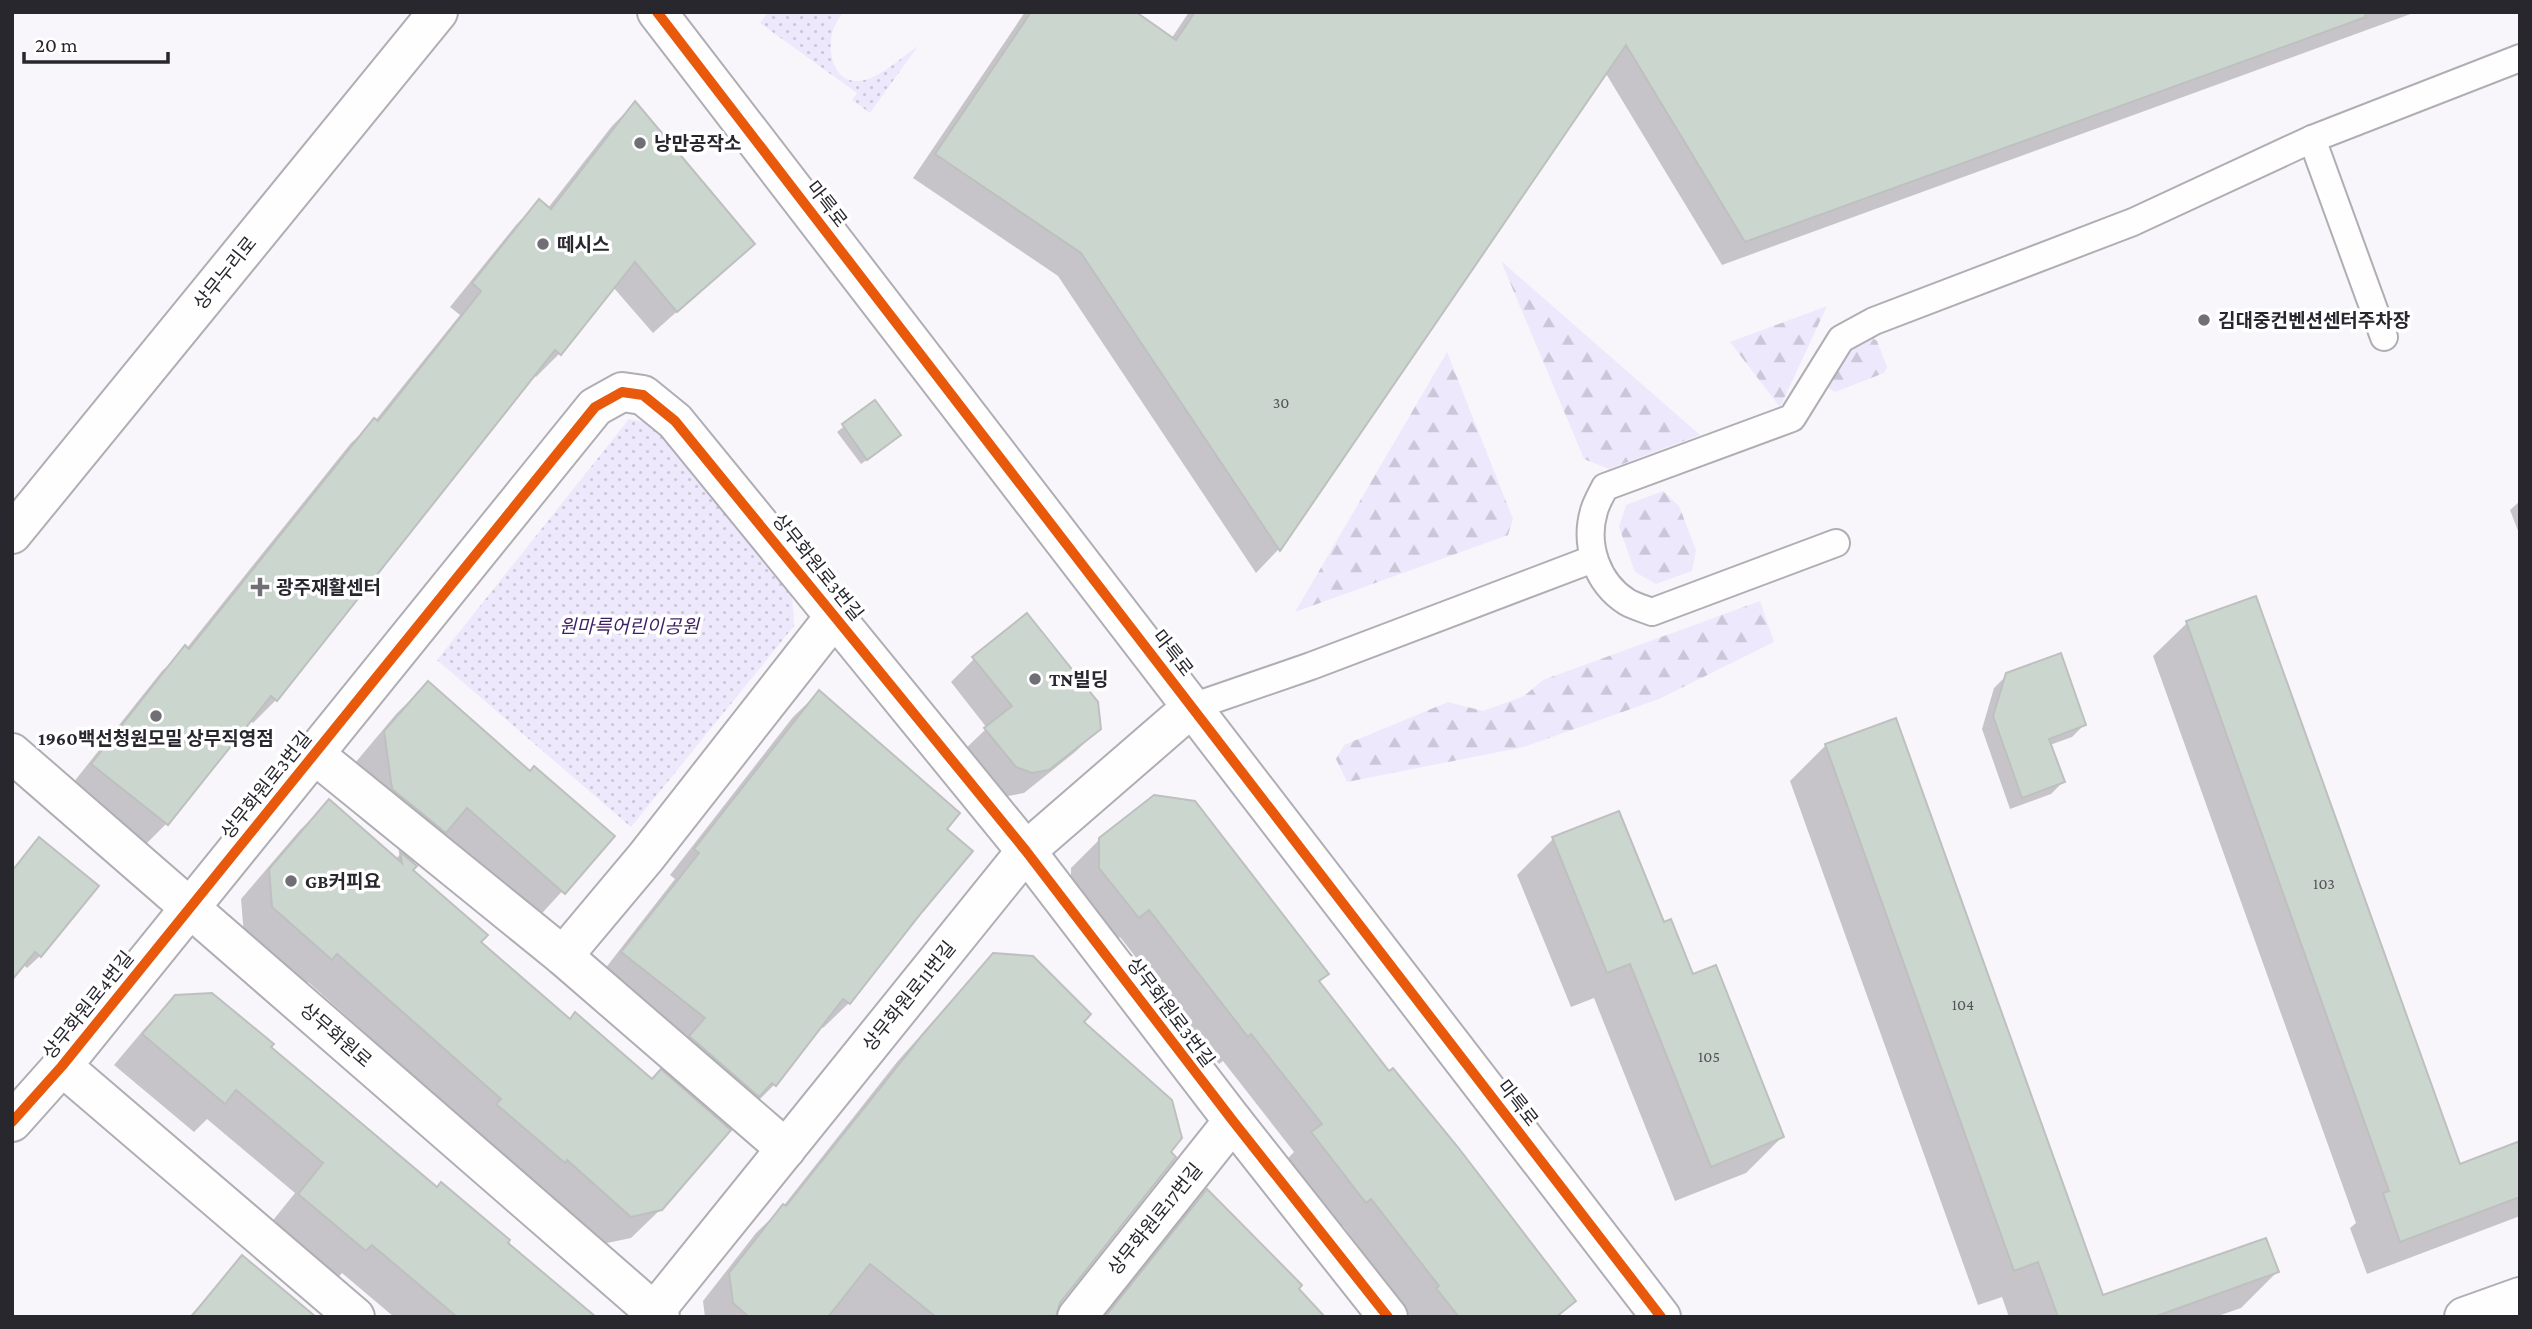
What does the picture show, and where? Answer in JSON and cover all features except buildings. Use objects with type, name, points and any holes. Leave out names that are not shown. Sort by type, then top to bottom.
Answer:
[{"type":"street","name":"상무누리로","points":[[12,534],[438,12]]},
{"type":"street","name":"마륵로","points":[[657,12],[1661,1317]]},
{"type":"street","name":"상무화원로3번길","points":[[189,907],[595,407],[622,392],[643,395],[675,421],[1026,850],[1233,1121],[1388,1317]]},
{"type":"street","name":"상무화원로3번길","points":[[564,956],[646,857],[835,616]]},
{"type":"street","name":"상무화원로11번길","points":[[654,1315],[1026,850],[1192,707]]},
{"type":"street","name":"상무화원로","points":[[12,753],[654,1315]]},
{"type":"street","name":"상무화원로3번길","points":[[314,754],[564,956],[786,1149]]},
{"type":"street","name":"상무화원로4번길","points":[[12,1122],[62,1066],[189,907]]},
{"type":"street","name":"상무화원로4번길","points":[[62,1066],[355,1317]]},
{"type":"street","name":"상무화원로17번길","points":[[1077,1317],[1233,1121]]},
{"type":"street","points":[[2463,1317],[2520,1297]]},
{"type":"lane","points":[[1836,543],[1652,612],[1627,602],[1606,583],[1593,559],[1589,534],[1594,509],[1605,487],[1792,418],[1841,339],[1874,321],[2133,222],[2312,139],[2520,58]]},
{"type":"lane","points":[[2312,139],[2384,337]]},
{"type":"lane","points":[[1192,707],[1324,661],[1593,559]]},
{"type":"green space","points":[[768,12],[843,12],[832,34],[832,60],[840,74],[855,81],[863,81],[880,74],[918,46],[870,113],[852,100],[857,93],[760,23]]},
{"type":"green space","points":[[1501,261],[1700,435],[1609,469],[1584,459]]},
{"type":"green space","points":[[1827,306],[1780,407],[1730,342]]},
{"type":"green space","points":[[1870,336],[1877,341],[1887,367],[1884,373],[1835,392],[1824,385],[1846,346]]},
{"type":"green space","points":[[1447,352],[1513,519],[1508,535],[1295,612]]},
{"type":"green space","name":"원마륵어린이공원","points":[[629,419],[650,423],[792,595],[794,626],[631,827],[437,660]]},
{"type":"green space","points":[[1663,491],[1679,506],[1696,550],[1692,571],[1656,584],[1635,572],[1619,527],[1626,505]]},
{"type":"green space","points":[[1760,601],[1774,642],[1659,699],[1524,747],[1347,782],[1336,759],[1344,745],[1448,702],[1483,711],[1524,696],[1543,680]]},
{"type":"cycle path","points":[[657,12],[1661,1317]]},
{"type":"cycle path","points":[[12,1122],[62,1066],[595,407],[622,392],[643,395],[675,421],[1026,851],[1233,1121],[1388,1317]]},
{"type":"place","name":"낭만공작소","points":[[640,143]]},
{"type":"place","name":"떼시스","points":[[543,244]]},
{"type":"place","name":"김대중컨벤션센터주차장","points":[[2204,320]]},
{"type":"place","name":"광주재활센터","points":[[260,587]]},
{"type":"place","name":"TN빌딩","points":[[1035,679]]},
{"type":"place","name":"1960백선청원모밀 상무직영점","points":[[156,716]]},
{"type":"place","name":"GB커피요","points":[[291,881]]}]
